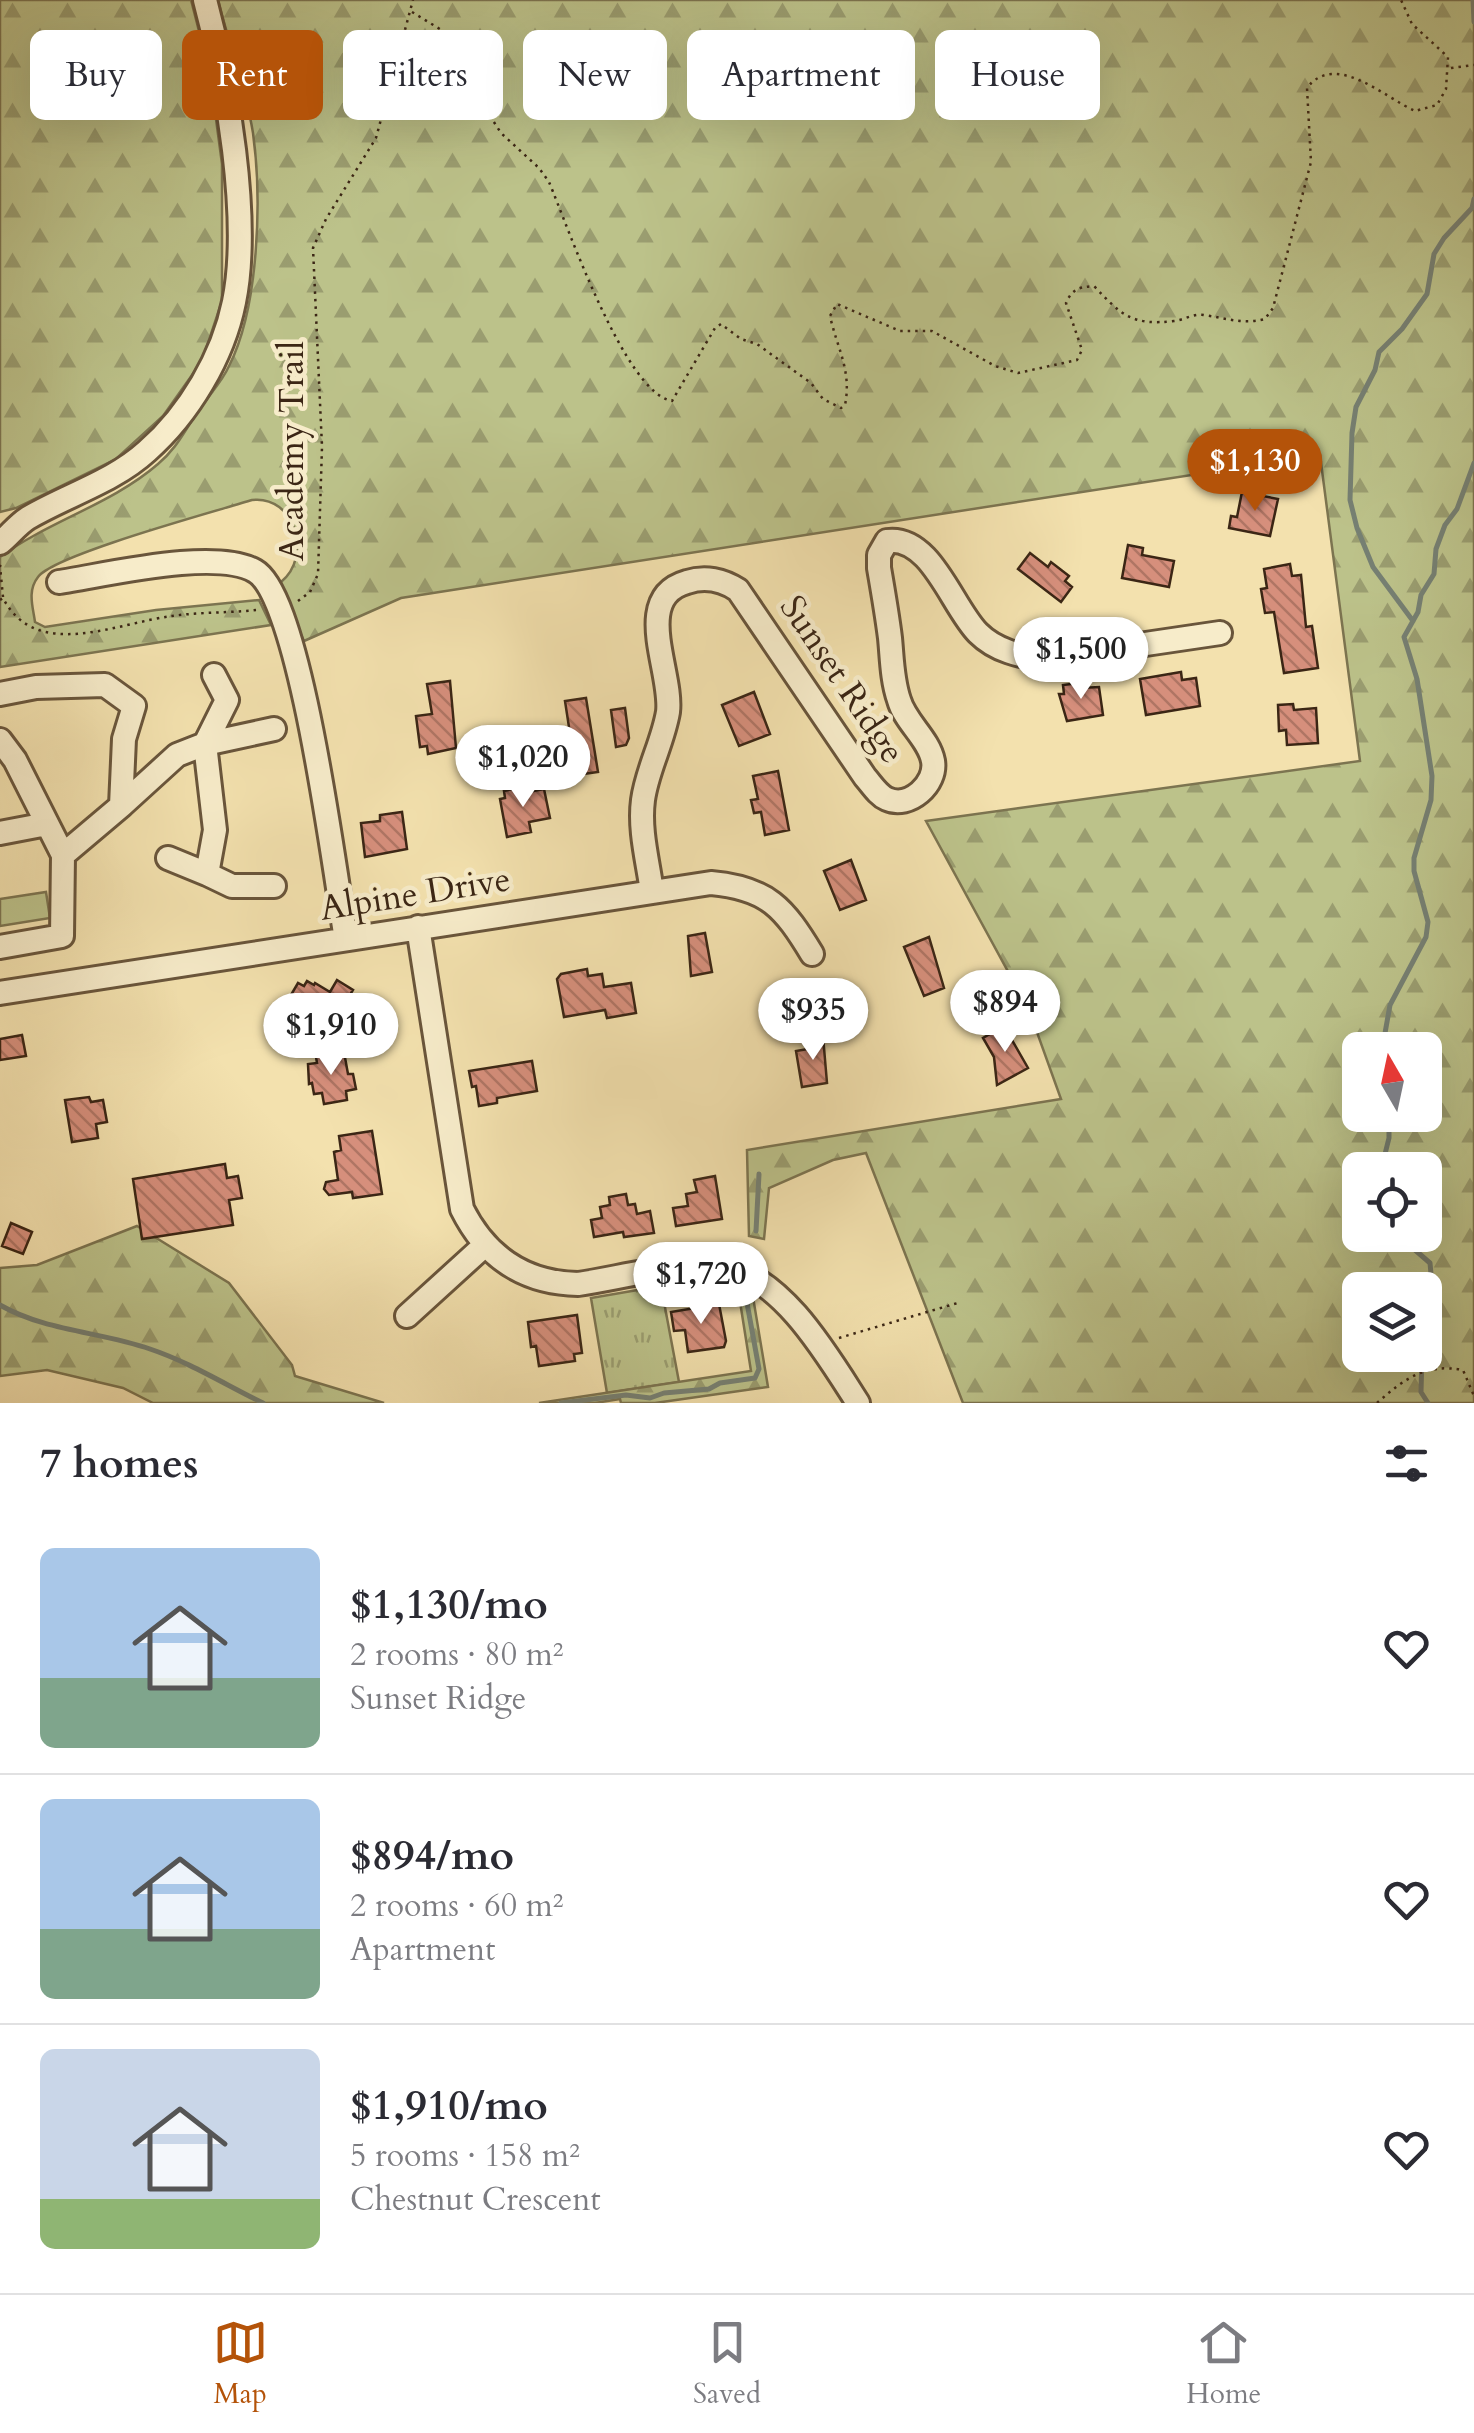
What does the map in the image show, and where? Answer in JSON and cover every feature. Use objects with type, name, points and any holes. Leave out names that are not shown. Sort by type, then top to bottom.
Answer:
[{"type":"street","points":[[3,549],[9,526],[108,478],[153,446],[191,400],[229,322],[237,272],[235,165],[205,0]]},
{"type":"street","name":"Sunset Ridge","points":[[652,892],[642,805],[664,730],[668,694],[657,620],[664,598],[680,584],[710,579],[738,590],[865,777],[890,801],[908,800],[918,794],[927,785],[934,767],[928,750],[904,714],[895,684],[879,568],[879,554],[887,541],[909,544],[928,561],[980,635],[1008,652],[1044,659],[1220,633]]},
{"type":"street","points":[[59,582],[221,561],[263,576],[279,608],[312,732],[346,939]]},
{"type":"street","points":[[207,874],[215,830],[206,744],[227,700],[214,674]]},
{"type":"street","points":[[0,694],[36,687],[105,686],[134,706],[124,739],[120,806]]},
{"type":"street","points":[[63,856],[177,755],[206,744],[274,729]]},
{"type":"street","points":[[0,740],[15,760],[63,856],[62,936],[0,947]]},
{"type":"street","points":[[0,833],[47,824]]},
{"type":"street","points":[[168,858],[232,886],[274,886]]},
{"type":"street","name":"Alpine Drive","points":[[0,993],[712,884],[746,888],[764,896],[788,914],[812,954]]},
{"type":"street","points":[[418,927],[462,1209],[485,1245],[514,1270],[560,1284],[690,1266],[729,1268],[750,1274],[790,1308],[858,1403]]},
{"type":"street","points":[[407,1316],[485,1245]]},
{"type":"path","name":"Academy Trail","points":[[1,599],[21,623],[36,630],[79,634],[173,616],[279,608],[310,592],[318,574],[322,448],[314,248],[326,219],[376,138],[413,0]]},
{"type":"path","points":[[412,12],[448,34],[462,54],[472,88],[501,133],[549,182],[620,347],[658,395],[672,402],[721,324],[741,339],[757,344],[811,383],[823,399],[841,408],[848,390],[848,372],[830,316],[837,304],[900,331],[932,330],[994,366],[1018,373],[1077,360],[1082,350],[1066,302],[1071,292],[1082,287],[1094,286],[1125,318],[1145,322],[1176,321],[1200,314],[1251,323],[1266,320],[1273,308],[1311,162],[1306,88],[1326,73],[1340,73],[1416,112],[1436,105],[1446,88],[1448,58],[1412,24],[1401,0]]},
{"type":"path","points":[[1449,69],[1474,65]]},
{"type":"path","points":[[1,599],[3,549]]},
{"type":"path","points":[[828,1341],[961,1302]]},
{"type":"path","points":[[1376,1403],[1406,1377],[1444,1366],[1464,1370],[1474,1396]]},
{"type":"green space","points":[[0,0],[191,0],[199,30],[182,30],[182,120],[216,120],[222,164],[222,301],[202,361],[163,416],[116,459],[16,508],[0,512]]},
{"type":"green space","points":[[218,0],[1474,0],[1474,1403],[963,1403],[866,1153],[833,1160],[769,1188],[764,1239],[749,1236],[747,1150],[1061,1099],[1029,1010],[926,821],[1360,761],[1320,455],[401,598],[304,641],[283,597],[281,582],[296,558],[295,529],[279,507],[252,500],[73,557],[38,577],[32,605],[35,622],[45,627],[259,600],[271,625],[0,667],[0,557],[121,490],[158,464],[176,445],[229,366],[247,314],[256,252],[256,160],[250,120],[323,120],[323,30],[226,30]]},
{"type":"green space","points":[[46,892],[50,918],[0,926],[0,899]]},
{"type":"green space","points":[[137,1226],[229,1283],[292,1365],[295,1376],[384,1403],[153,1403],[123,1388],[47,1370],[0,1376],[0,1268],[37,1265]]},
{"type":"green space","points":[[661,1286],[679,1382],[607,1393],[591,1298]]},
{"type":"green space","points":[[738,1289],[753,1297],[768,1387],[655,1403],[621,1403],[620,1399],[539,1403],[751,1371]]},
{"type":"building","points":[[1242,492],[1278,499],[1270,536],[1229,528],[1231,516],[1237,517]]},
{"type":"building","points":[[1128,545],[1143,548],[1142,555],[1174,561],[1169,587],[1122,578]]},
{"type":"building","points":[[1030,553],[1069,576],[1065,581],[1072,587],[1061,602],[1018,569]]},
{"type":"building","points":[[1290,564],[1292,576],[1301,575],[1306,627],[1312,626],[1318,668],[1284,673],[1274,612],[1265,613],[1261,589],[1267,588],[1264,569]]},
{"type":"building","points":[[1181,672],[1182,680],[1196,678],[1200,706],[1146,715],[1140,679]]},
{"type":"building","points":[[450,681],[456,748],[428,754],[427,746],[420,747],[416,716],[432,714],[427,684]]},
{"type":"building","points":[[1079,683],[1080,688],[1099,687],[1103,715],[1067,721],[1059,694],[1064,694],[1063,685]]},
{"type":"building","points":[[754,692],[770,734],[739,746],[722,705]]},
{"type":"building","points":[[586,698],[598,772],[583,774],[581,758],[574,760],[565,701]]},
{"type":"building","points":[[1293,704],[1294,710],[1316,708],[1318,743],[1287,745],[1286,730],[1279,731],[1278,705]]},
{"type":"building","points":[[625,708],[629,738],[626,745],[616,747],[611,710]]},
{"type":"building","points":[[778,771],[789,830],[765,835],[761,812],[754,813],[751,800],[758,799],[753,776]]},
{"type":"building","points":[[517,788],[518,794],[544,789],[550,818],[529,822],[531,832],[507,837],[500,799],[505,798],[504,791]]},
{"type":"building","points":[[402,812],[407,849],[365,857],[361,823]]},
{"type":"building","points":[[851,860],[866,900],[840,910],[824,871]]},
{"type":"building","points":[[705,933],[712,972],[691,976],[688,936]]},
{"type":"building","points":[[929,937],[944,988],[924,996],[904,947]]},
{"type":"building","points":[[587,969],[588,976],[602,974],[604,987],[631,983],[636,1013],[607,1018],[605,1010],[564,1017],[557,979],[561,974]]},
{"type":"building","points":[[337,980],[353,990],[341,1009],[336,1006],[323,1029],[291,1010],[294,1004],[288,1000],[298,983],[315,983],[330,992]]},
{"type":"building","points":[[1004,1026],[1028,1068],[997,1085],[994,1057],[983,1038]]},
{"type":"building","points":[[22,1035],[26,1056],[0,1060],[0,1039]]},
{"type":"building","points":[[823,1036],[827,1083],[802,1087],[796,1051],[808,1049],[806,1039]]},
{"type":"building","points":[[344,1052],[356,1089],[346,1091],[347,1100],[324,1104],[322,1093],[314,1094],[312,1083],[309,1084],[308,1064],[317,1063],[316,1057]]},
{"type":"building","points":[[532,1061],[537,1091],[497,1098],[497,1103],[479,1106],[469,1071]]},
{"type":"building","points":[[89,1097],[91,1102],[103,1100],[107,1122],[96,1124],[98,1138],[72,1142],[65,1100]]},
{"type":"building","points":[[372,1131],[382,1194],[353,1198],[352,1192],[329,1195],[324,1189],[326,1182],[338,1180],[334,1152],[341,1150],[339,1136]]},
{"type":"building","points":[[225,1164],[227,1178],[238,1176],[242,1198],[229,1200],[233,1225],[142,1239],[133,1179]]},
{"type":"building","points":[[715,1176],[722,1219],[676,1226],[673,1208],[688,1206],[686,1194],[697,1192],[694,1180]]},
{"type":"building","points":[[626,1194],[628,1205],[635,1204],[637,1214],[650,1211],[654,1233],[624,1237],[623,1232],[594,1237],[591,1220],[602,1218],[600,1207],[610,1205],[609,1197]]},
{"type":"building","points":[[11,1223],[32,1232],[23,1254],[2,1246]]},
{"type":"building","points":[[719,1304],[724,1347],[688,1352],[685,1330],[674,1331],[671,1312]]},
{"type":"building","points":[[577,1315],[582,1353],[574,1354],[575,1361],[539,1366],[536,1346],[531,1347],[528,1322]]},
{"type":"waterway","points":[[1473,0],[1474,22]]},
{"type":"waterway","points":[[1413,621],[1373,567],[1357,528],[1350,500],[1352,433],[1356,407],[1375,370],[1379,352],[1402,329],[1427,294],[1434,254],[1472,208],[1474,199]]},
{"type":"waterway","points":[[1385,1032],[1390,1005],[1426,937],[1428,922],[1414,858],[1431,800],[1432,776],[1417,679],[1404,637],[1434,574],[1436,549],[1445,525],[1457,509],[1474,463]]},
{"type":"waterway","points":[[1386,1152],[1389,1132]]},
{"type":"waterway","points":[[756,1231],[759,1174]]},
{"type":"waterway","points":[[1417,1252],[1430,1263],[1431,1272]]},
{"type":"waterway","points":[[561,1403],[626,1395],[650,1398],[755,1378],[759,1369],[747,1303]]},
{"type":"waterway","points":[[0,1305],[55,1326],[165,1354],[263,1403]]},
{"type":"waterway","points":[[1422,1372],[1421,1392],[1428,1403]]}]
